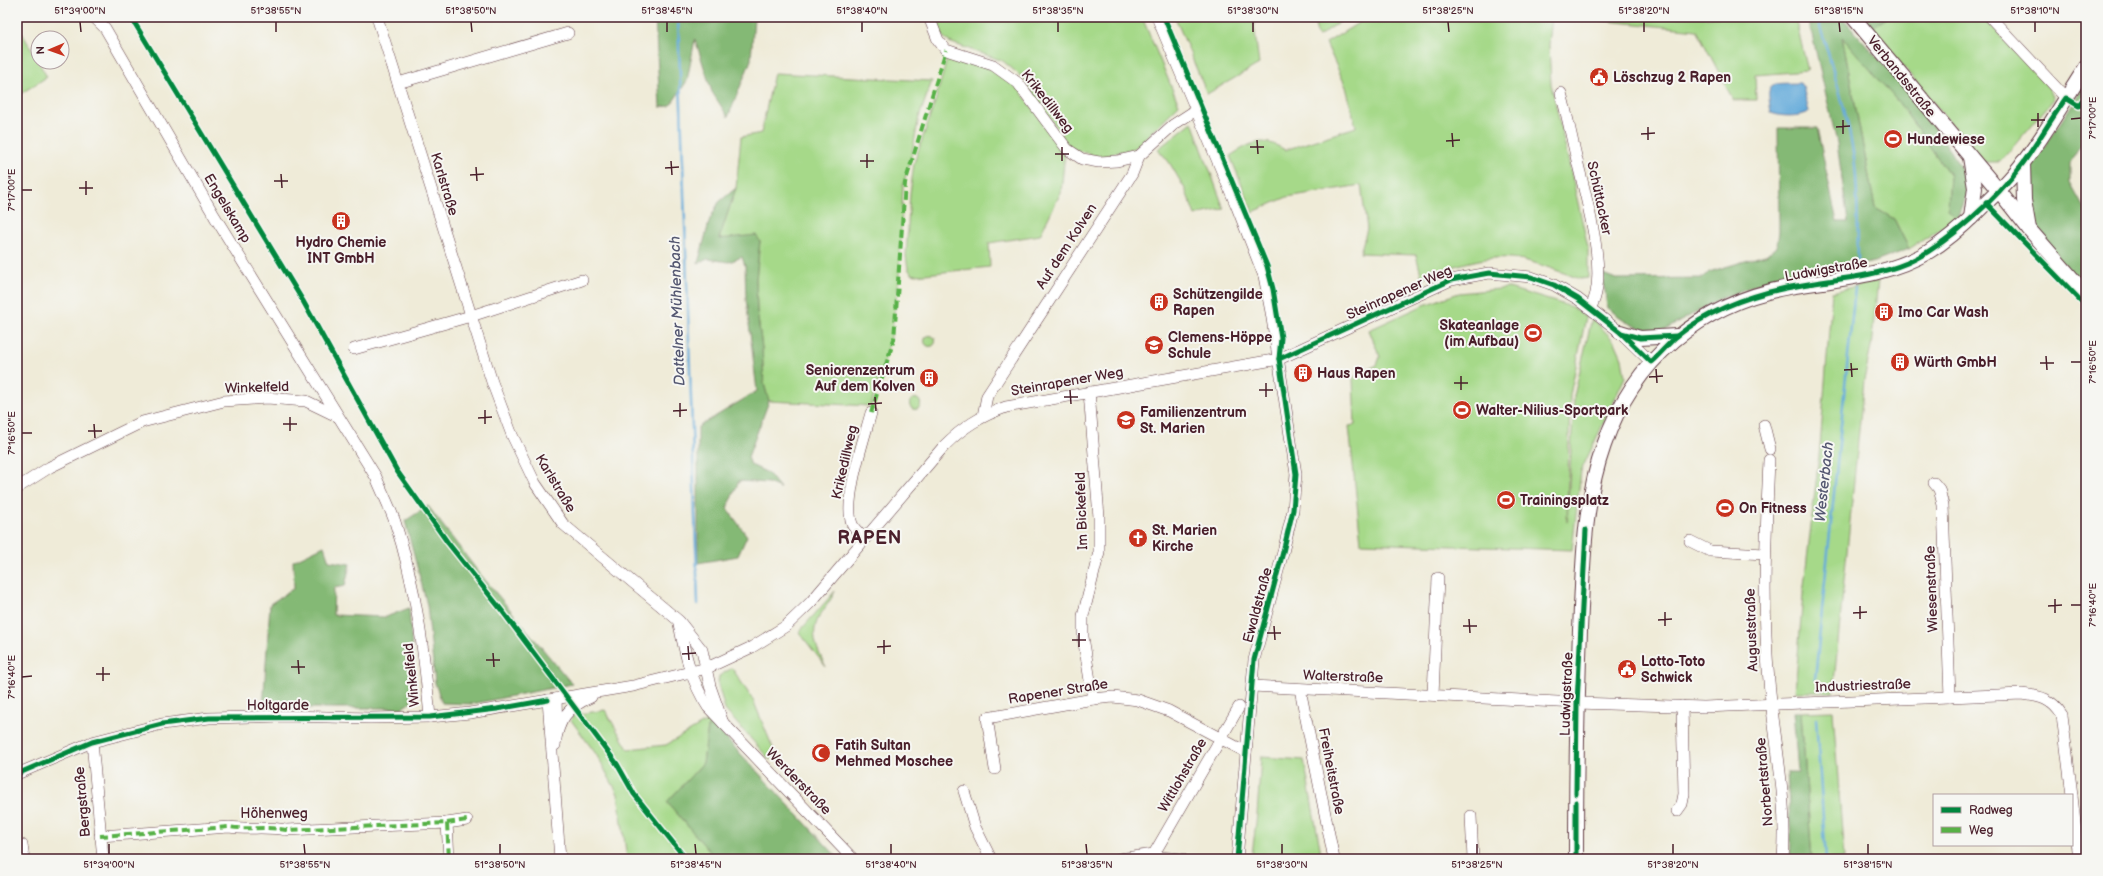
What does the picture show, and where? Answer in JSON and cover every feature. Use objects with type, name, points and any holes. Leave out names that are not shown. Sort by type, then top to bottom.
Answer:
[{"type":"main road","name":"Verbandsstraße","points":[[1853,17],[1969,157],[1999,190],[2029,230],[2086,294]]},
{"type":"main road","name":"Ludwigstraße","points":[[1576,859],[1577,703],[1586,530],[1594,482],[1604,445],[1621,405],[1651,362],[1677,336],[1716,312],[1752,297],[1786,288],[1871,274],[1908,262],[1929,252],[1950,238],[1999,190],[2023,162],[2086,67]]},
{"type":"main road","points":[[1969,157],[1975,188],[1971,218]]},
{"type":"main road","points":[[2023,162],[2024,200],[2029,230]]},
{"type":"main road","points":[[1620,332],[1640,338],[1677,336]]},
{"type":"street","name":"Engelskamp","points":[[94,17],[105,28],[215,217],[337,416]]},
{"type":"street","name":"Karlstraße","points":[[377,17],[492,382],[512,435],[535,483],[563,524],[679,621],[702,650],[707,668]]},
{"type":"street","name":"Krikedillweg","points":[[929,17],[938,40],[946,50],[993,65],[1018,83],[1067,149],[1082,159],[1099,162],[1117,161],[1139,156]]},
{"type":"street","name":"Ewaldstraße","points":[[1157,17],[1264,276],[1279,359],[1296,474],[1292,510],[1254,660],[1237,859]]},
{"type":"street","points":[[1990,17],[2066,98]]},
{"type":"street","points":[[398,84],[568,33]]},
{"type":"street","name":"Schüttacker","points":[[1562,93],[1594,233],[1597,289],[1596,300],[1590,308]]},
{"type":"street","name":"Auf dem Kolven","points":[[983,416],[987,396],[1132,174],[1139,156],[1173,126],[1196,110]]},
{"type":"street","name":"Steinrapener Weg","points":[[552,700],[607,690],[707,668],[752,646],[786,626],[811,602],[864,538],[958,431],[983,416],[1006,406],[1279,359],[1450,280],[1489,273],[1531,277],[1554,285],[1590,308],[1620,332],[1651,362]]},
{"type":"street","points":[[354,349],[470,316],[582,280]]},
{"type":"street","name":"Im Bickefeld","points":[[1089,392],[1099,518],[1099,552],[1083,616],[1083,637],[1093,699]]},
{"type":"street","name":"Winkelfeld","points":[[17,488],[50,467],[142,422],[224,401],[267,398],[306,402],[337,416],[376,477],[394,521],[409,568],[419,615],[430,717]]},
{"type":"street","name":"Krikedillweg","points":[[864,538],[852,525],[849,510],[851,492],[871,413]]},
{"type":"street","name":"Auguststraße","points":[[1764,425],[1769,454],[1764,605],[1772,703]]},
{"type":"street","name":"Wiesenstraße","points":[[1934,483],[1939,489],[1943,505],[1950,697]]},
{"type":"street","points":[[1690,541],[1710,551],[1765,554]]},
{"type":"street","points":[[1434,695],[1438,578]]},
{"type":"street","points":[[679,621],[690,672]]},
{"type":"street","name":"Werderstraße","points":[[707,668],[710,686],[723,723]]},
{"type":"street","name":"Werderstraße","points":[[690,672],[696,689],[708,707],[853,859]]},
{"type":"street","name":"Walterstraße","points":[[1252,686],[1577,703]]},
{"type":"street","name":"Freiheitstraße","points":[[1300,689],[1334,859]]},
{"type":"street","points":[[557,731],[568,710],[577,703],[607,690]]},
{"type":"street","name":"Industriestraße","points":[[1577,703],[1682,706],[2022,694],[2047,699],[2056,706],[2062,715],[2072,794]]},
{"type":"street","name":"Rapener Straße","points":[[996,769],[987,718],[1093,699],[1113,697],[1138,700],[1168,711],[1246,752]]},
{"type":"street","points":[[552,700],[557,731],[554,757]]},
{"type":"street","points":[[552,700],[560,859]]},
{"type":"street","name":"Holtgarde","points":[[17,774],[92,742],[162,724],[209,718],[430,717],[497,709],[552,700]]},
{"type":"street","name":"Norbertstraße","points":[[1772,703],[1784,813],[1783,859]]},
{"type":"street","points":[[1677,811],[1682,804],[1684,794],[1682,706]]},
{"type":"street","name":"Wittlohstraße","points":[[1153,857],[1193,783],[1239,707]]},
{"type":"street","name":"Bergstraße","points":[[92,742],[103,859]]},
{"type":"street","points":[[964,791],[975,827],[991,859]]},
{"type":"street","name":"Industriestraße","points":[[2073,804],[2079,859]]},
{"type":"street","points":[[1470,816],[1474,859]]},
{"type":"street","name":"Höhenweg","points":[[100,836],[229,827],[242,829],[276,827],[286,830],[447,823],[467,820]]},
{"type":"street","points":[[447,823],[449,859]]},
{"type":"street","points":[[1119,859],[1153,857],[1182,859]]},
{"type":"green space","points":[[655,17],[754,17],[751,60],[728,117],[712,92],[695,39],[687,81],[670,106],[660,107]]},
{"type":"green space","points":[[933,17],[1142,17],[1179,105],[1135,148],[1099,157],[1070,148],[1023,78],[1003,61],[949,42],[938,32]]},
{"type":"green space","points":[[1175,17],[1253,17],[1259,64],[1207,94]]},
{"type":"green space","points":[[1314,17],[1347,17],[1319,36],[1317,35]]},
{"type":"green space","points":[[1368,17],[1552,17],[1549,45],[1551,84],[1588,247],[1588,278],[1580,279],[1524,260],[1498,258],[1485,259],[1459,265],[1422,278],[1416,255],[1360,253],[1367,229],[1361,185],[1287,197],[1253,212],[1230,156],[1257,142],[1270,143],[1285,150],[1356,127],[1346,87],[1326,43]]},
{"type":"green space","points":[[1567,17],[1795,17],[1808,71],[1755,75],[1756,100],[1733,100],[1697,30]]},
{"type":"green space","points":[[1808,17],[1842,17],[1906,90],[1951,151],[1966,177],[1966,195],[1957,218],[1948,209],[1950,175],[1899,103],[1842,37],[1875,208],[1894,219],[1909,249],[1875,262],[1761,283],[1719,299],[1665,330],[1644,329],[1630,324],[1607,308],[1603,274],[1616,279],[1703,278],[1709,272],[1768,254],[1777,246],[1779,231],[1778,128],[1817,128],[1837,222],[1848,222],[1837,143]]},
{"type":"green space","points":[[1861,17],[1888,17],[1871,28]]},
{"type":"green space","points":[[1888,17],[1984,17],[2049,88],[2054,99],[2000,162],[1983,162],[1871,28]]},
{"type":"green space","points":[[17,24],[30,47],[30,70],[43,70],[47,77],[17,96]]},
{"type":"green space","name":"Hundewiese","points":[[1842,36],[1899,103],[1950,175],[1948,209],[1957,218],[1909,249],[1894,219],[1875,208]]},
{"type":"green space","points":[[950,56],[995,70],[1010,77],[1065,152],[1061,192],[1040,235],[989,243],[990,267],[916,275],[912,274],[908,269],[906,256],[910,194],[914,163],[935,102],[947,59]]},
{"type":"green space","points":[[774,73],[932,81],[919,117],[912,153],[903,186],[899,277],[891,337],[871,406],[769,401],[764,384],[762,348],[757,311],[756,279],[760,241],[719,239],[736,188],[741,137],[761,133]]},
{"type":"green space","points":[[2086,83],[2086,141],[2079,148],[2070,163],[2070,183],[2086,212],[2086,290],[2032,227],[2031,168]]},
{"type":"green space","points":[[1192,122],[1224,209],[1195,215],[1185,189],[1169,162],[1158,149]]},
{"type":"green space","points":[[736,188],[719,239],[756,235],[760,241],[756,279],[757,311],[762,348],[764,384],[769,401],[748,457],[751,465],[768,473],[780,488],[768,483],[739,481],[727,508],[747,536],[738,556],[698,563],[698,427],[757,391],[746,299],[745,266],[742,257],[729,262],[708,259],[698,263],[710,219],[719,202]]},
{"type":"green space","points":[[1878,281],[1871,347],[1864,380],[1833,692],[1795,692],[1803,594],[1820,447],[1832,292]]},
{"type":"green space","name":"Walter-Nilius-Sportpark","points":[[1509,288],[1572,307],[1586,317],[1570,395],[1567,522],[1574,396],[1592,318],[1615,342],[1622,358],[1625,377],[1581,471],[1572,550],[1361,543],[1349,426],[1355,425],[1353,379],[1356,375],[1377,365],[1380,357],[1369,330],[1424,305],[1459,293]]},
{"type":"green space","points":[[928,336],[932,336],[934,337],[934,345],[928,346],[925,343],[925,339]]},
{"type":"green space","points":[[913,399],[917,399],[919,400],[919,408],[913,409],[910,406],[910,402]]},
{"type":"green space","points":[[428,506],[476,569],[572,684],[472,704],[442,703],[435,683],[427,605],[405,521]]},
{"type":"green space","points":[[324,546],[329,561],[350,564],[345,586],[334,588],[333,615],[386,617],[409,608],[414,676],[411,702],[402,708],[263,708],[270,604],[294,588],[293,561]]},
{"type":"green space","points":[[835,591],[819,617],[815,630],[816,643],[826,667],[799,632]]},
{"type":"green space","points":[[732,668],[753,700],[775,753],[770,760],[725,710],[718,684],[719,676]]},
{"type":"green space","points":[[605,710],[628,749],[666,745],[709,720],[703,763],[667,802],[716,859],[627,859],[618,794],[596,754],[571,720],[573,715]]},
{"type":"green space","points":[[1833,711],[1844,859],[1812,859],[1801,712]]},
{"type":"green space","points":[[1793,712],[1801,712],[1812,859],[1790,859],[1791,842],[1787,772],[1798,772]]},
{"type":"green space","points":[[709,720],[839,859],[716,859],[667,802],[703,763]]},
{"type":"green space","points":[[1261,757],[1304,760],[1322,859],[1291,859],[1252,854],[1257,815]]},
{"type":"water","points":[[1782,83],[1800,83],[1803,87],[1809,112],[1790,116],[1771,113],[1769,94],[1772,86]]},
{"type":"waterway","name":"Dattelner Mühlenbach","points":[[678,17],[698,604]]},
{"type":"waterway","name":"Westerbach","points":[[1817,17],[1843,105],[1851,140],[1856,171],[1858,262]]},
{"type":"waterway","name":"Westerbach","points":[[1815,679],[1855,288]]},
{"type":"waterway","name":"Westerbach","points":[[1816,719],[1826,859]]},
{"type":"marked path","points":[[871,413],[894,339],[905,183],[946,50]]},
{"type":"marked path","points":[[447,823],[467,820]]},
{"type":"marked path","points":[[100,836],[229,827],[272,828],[286,830],[447,823],[449,859]]},
{"type":"cycle path","points":[[131,17],[303,301],[397,471],[448,543],[503,612],[617,764],[634,794],[686,859]]},
{"type":"cycle path","points":[[1164,17],[1267,266],[1273,289],[1281,338],[1279,359],[1296,474],[1293,510],[1254,660],[1237,859]]},
{"type":"cycle path","points":[[1279,359],[1451,280],[1489,273],[1531,277],[1554,285],[1578,299],[1620,332],[1651,362],[1677,336],[1689,327],[1715,312],[1743,300],[1786,288],[1863,276],[1893,268],[1922,255],[1954,233],[2000,191],[2023,163],[2066,98],[2079,106],[2086,96]]},
{"type":"cycle path","points":[[1986,203],[2086,306]]},
{"type":"cycle path","points":[[1621,333],[1640,338],[1677,336]]},
{"type":"cycle path","points":[[1576,794],[1577,703],[1586,530]]},
{"type":"cycle path","points":[[17,774],[92,742],[162,724],[209,718],[430,717],[497,709],[548,700]]},
{"type":"cycle path","points":[[1576,802],[1576,859]]},
{"type":"place","name":"Löschzug 2 Rapen","points":[[1599,77]]},
{"type":"place","name":"Hundewiese","points":[[1893,139]]},
{"type":"place","name":"Hydro Chemie INT GmbH","points":[[341,221]]},
{"type":"place","name":"Schützengilde Rapen","points":[[1159,302]]},
{"type":"place","name":"Imo Car Wash","points":[[1884,312]]},
{"type":"place","name":"Skateanlage (im Aufbau)","points":[[1533,333]]},
{"type":"place","name":"Clemens-Höppe Schule","points":[[1154,345]]},
{"type":"place","name":"Würth GmbH","points":[[1900,362]]},
{"type":"place","name":"Haus Rapen","points":[[1303,373]]},
{"type":"place","name":"Seniorenzentrum Auf dem Kolven","points":[[929,378]]},
{"type":"place","name":"Walter-Nilius-Sportpark","points":[[1462,410]]},
{"type":"place","name":"Familienzentrum St. Marien","points":[[1126,420]]},
{"type":"place","name":"Trainingsplatz","points":[[1506,500]]},
{"type":"place","name":"On Fitness","points":[[1725,508]]},
{"type":"place","name":"St. Marien Kirche","points":[[1138,538]]},
{"type":"place","name":"Lotto-Toto Schwick","points":[[1627,669]]},
{"type":"place","name":"Fatih Sultan Mehmed Moschee","points":[[821,753]]},
{"type":"district","name":"RAPEN","points":[[870,538]]}]
